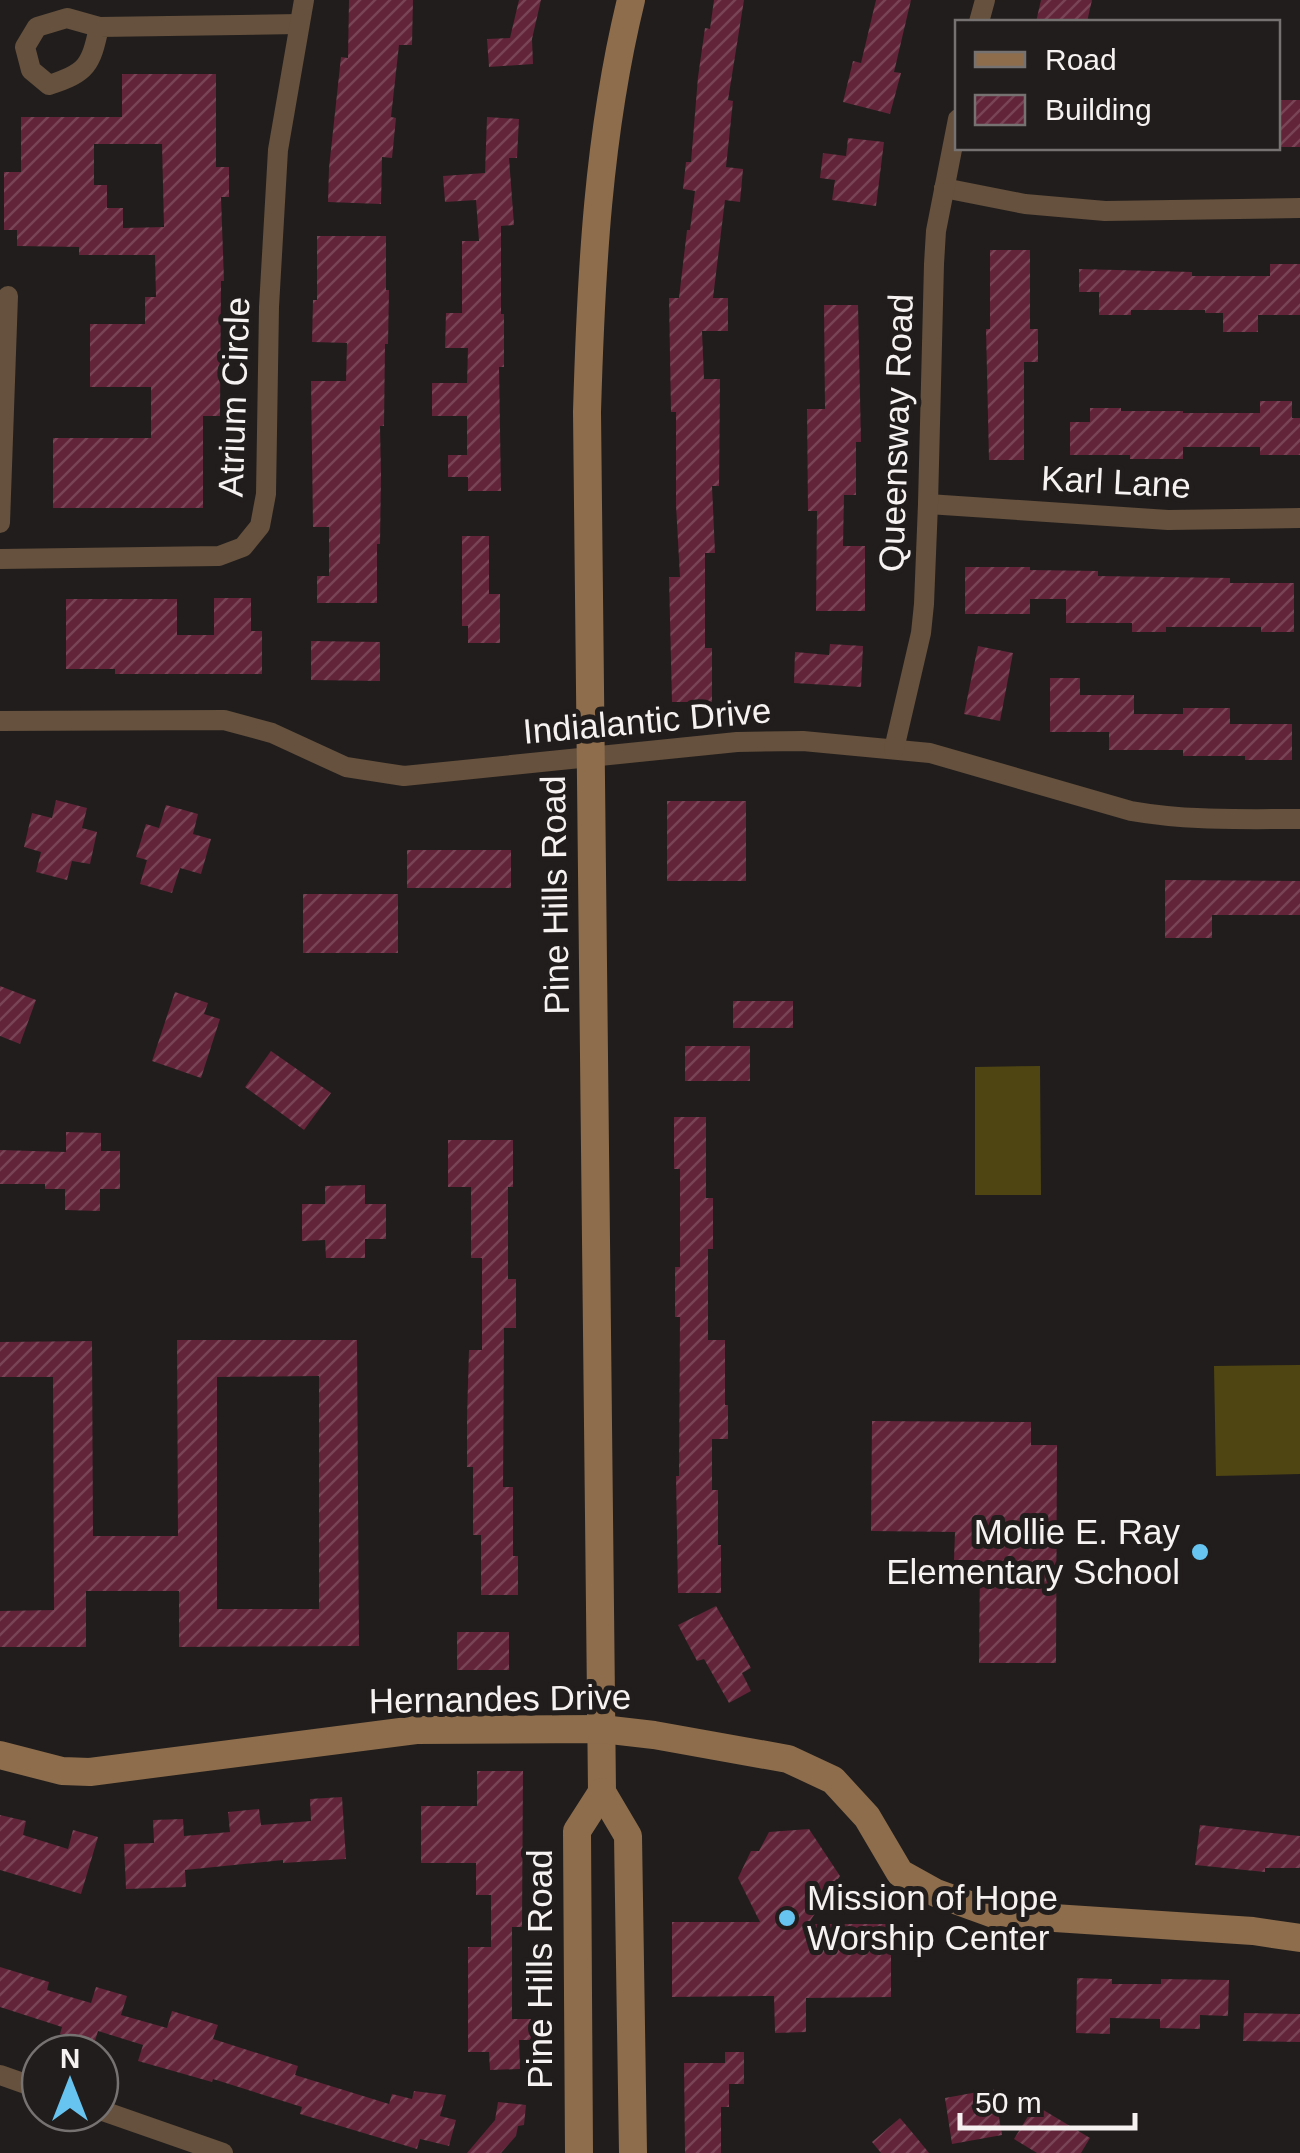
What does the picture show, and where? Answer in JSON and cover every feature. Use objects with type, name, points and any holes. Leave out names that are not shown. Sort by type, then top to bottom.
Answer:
[{"type":"main road","name":"Pine Hills Road","points":[[579,2153],[577,1831],[602,1792],[587,412],[596,211],[631,0]]},
{"type":"main road","name":"Hernandes Drive","points":[[0,1755],[62,1772],[90,1772],[416,1730],[602,1729],[654,1735],[788,1760],[833,1780],[867,1817],[900,1873],[936,1893],[994,1914],[1253,1931],[1300,1938]]},
{"type":"main road","points":[[602,1792],[628,1836],[633,2153]]},
{"type":"street","name":"Atrium Circle","points":[[0,558],[219,556],[243,547],[260,526],[266,494],[269,307],[278,150],[304,0]]},
{"type":"street","points":[[99,27],[299,24]]},
{"type":"street","name":"Queensway Road","points":[[894,748],[921,633],[936,231],[955,134]]},
{"type":"street","points":[[944,188],[1077,210],[1300,208]]},
{"type":"street","points":[[0,523],[8,296]]},
{"type":"street","name":"Karl Lane","points":[[928,504],[1168,520],[1300,518]]},
{"type":"street","name":"Indialantic Drive","points":[[0,721],[224,720],[272,733],[346,767],[404,776],[776,740],[894,748],[930,753],[1131,811],[1197,820],[1300,818]]},
{"type":"street","points":[[120,2117],[224,2153]]},
{"type":"shaded area","points":[[1040,1066],[1041,1195],[975,1195],[975,1067]]},
{"type":"shaded area","points":[[1300,1365],[1300,1474],[1216,1476],[1214,1366]]},
{"type":"building","points":[[349,0],[413,0],[412,45],[399,45],[391,117],[396,118],[392,158],[382,157],[381,204],[328,202],[341,57],[348,58]]},
{"type":"building","points":[[519,0],[541,0],[532,39],[533,64],[489,67],[487,39],[510,38]]},
{"type":"building","points":[[714,0],[744,0],[728,100],[733,101],[726,167],[743,169],[740,202],[725,200],[713,298],[728,298],[728,331],[702,331],[704,379],[720,379],[719,486],[712,486],[715,553],[705,553],[705,648],[712,648],[712,702],[672,702],[669,577],[680,577],[669,298],[679,298],[690,230],[695,191],[683,189],[686,162],[691,162],[705,28],[710,29]]},
{"type":"building","points":[[876,0],[911,0],[894,72],[901,73],[890,114],[843,102],[853,61],[861,63]]},
{"type":"building","points":[[1041,0],[1092,0],[1087,20],[1036,20]]},
{"type":"building","points":[[122,74],[216,74],[216,167],[229,167],[229,197],[221,197],[224,281],[220,416],[203,416],[203,508],[53,508],[53,438],[151,438],[151,387],[90,387],[90,324],[145,324],[145,297],[156,297],[155,255],[79,255],[79,247],[17,246],[17,230],[4,230],[4,172],[21,172],[21,117],[122,117]],"holes":[[[94,144],[162,144],[164,227],[123,228],[123,208],[107,208],[107,185],[94,185]]]},
{"type":"building","points":[[1280,100],[1300,100],[1300,147],[1280,147]]},
{"type":"building","points":[[487,117],[519,119],[517,158],[509,158],[514,225],[501,226],[501,491],[468,491],[468,477],[448,477],[448,455],[467,455],[467,416],[432,416],[432,383],[467,383],[468,348],[445,348],[446,313],[462,313],[462,241],[479,241],[476,200],[445,202],[443,176],[485,173]]},
{"type":"building","points":[[848,138],[884,142],[876,206],[832,200],[835,180],[820,178],[823,153],[846,156]]},
{"type":"building","points":[[317,236],[386,236],[388,344],[384,426],[380,426],[377,603],[317,603],[317,576],[329,576],[329,527],[313,527],[311,381],[346,381],[347,343],[312,342],[313,300],[317,300]]},
{"type":"building","points":[[990,250],[1030,250],[1030,329],[1038,329],[1038,362],[1024,362],[1024,460],[989,460],[986,329],[990,329]]},
{"type":"building","points":[[1270,264],[1300,264],[1300,315],[1258,315],[1258,332],[1223,332],[1223,313],[1205,310],[1131,310],[1131,315],[1099,315],[1099,292],[1079,292],[1079,269],[1270,276]]},
{"type":"building","points":[[824,305],[858,305],[861,442],[856,442],[856,495],[844,495],[843,546],[865,546],[865,611],[816,611],[817,511],[808,511],[807,409],[825,409]]},
{"type":"building","points":[[1260,401],[1292,401],[1292,418],[1300,418],[1300,455],[1260,455],[1260,447],[1183,447],[1183,459],[1070,455],[1070,422],[1090,422],[1090,408],[1260,413]]},
{"type":"building","points":[[462,536],[489,536],[489,594],[500,594],[500,643],[468,643],[468,626],[462,626]]},
{"type":"building","points":[[965,567],[1030,567],[1098,571],[1098,576],[1294,583],[1294,632],[1261,632],[1261,627],[1166,627],[1166,632],[1132,632],[1132,623],[1066,623],[1066,599],[1030,599],[1030,614],[965,614]]},
{"type":"building","points":[[214,598],[251,598],[251,631],[262,631],[262,674],[115,674],[115,669],[66,669],[66,599],[177,599],[177,635],[214,635]]},
{"type":"building","points":[[311,641],[380,642],[380,681],[311,680]]},
{"type":"building","points":[[830,644],[863,646],[861,687],[794,683],[795,652],[829,655]]},
{"type":"building","points":[[978,646],[1013,653],[1000,721],[964,714]]},
{"type":"building","points":[[1050,678],[1080,678],[1080,695],[1134,695],[1134,714],[1183,714],[1183,708],[1230,708],[1230,724],[1292,724],[1292,760],[1183,756],[1183,750],[1109,750],[1109,732],[1050,732]]},
{"type":"building","points":[[56,800],[87,808],[82,828],[97,832],[90,864],[72,861],[67,880],[36,872],[41,852],[24,847],[32,813],[52,818]]},
{"type":"building","points":[[667,801],[746,801],[746,881],[667,881]]},
{"type":"building","points":[[166,805],[198,814],[193,834],[211,839],[201,874],[180,868],[172,893],[140,884],[147,860],[136,857],[146,824],[159,828]]},
{"type":"building","points":[[407,850],[511,850],[511,888],[407,888]]},
{"type":"building","points":[[1165,880],[1300,881],[1300,915],[1212,915],[1212,938],[1165,938]]},
{"type":"building","points":[[303,894],[398,894],[398,953],[303,953]]},
{"type":"building","points":[[0,986],[36,1000],[20,1044],[0,1036]]},
{"type":"building","points":[[175,992],[208,1003],[204,1014],[220,1019],[201,1078],[152,1061]]},
{"type":"building","points":[[733,1001],[793,1001],[793,1028],[733,1028]]},
{"type":"building","points":[[685,1046],[750,1046],[750,1081],[685,1081]]},
{"type":"building","points":[[271,1051],[331,1093],[304,1130],[245,1087]]},
{"type":"building","points":[[674,1117],[706,1117],[706,1198],[713,1198],[713,1249],[708,1249],[708,1340],[725,1340],[728,1405],[728,1439],[712,1439],[712,1490],[718,1490],[721,1593],[678,1593],[680,1317],[675,1317],[675,1267],[680,1267],[680,1169],[674,1169]]},
{"type":"building","points":[[66,1132],[101,1133],[101,1151],[120,1151],[120,1189],[100,1189],[100,1211],[65,1210],[65,1189],[45,1189],[45,1184],[0,1184],[0,1150],[66,1152]]},
{"type":"building","points":[[448,1140],[513,1140],[513,1187],[508,1187],[508,1279],[516,1279],[516,1328],[504,1328],[503,1487],[513,1487],[513,1556],[518,1556],[518,1595],[481,1595],[481,1535],[473,1535],[473,1467],[467,1467],[467,1417],[469,1350],[482,1350],[482,1258],[471,1258],[471,1187],[448,1187]]},
{"type":"building","points":[[365,1185],[365,1204],[386,1204],[386,1239],[365,1239],[365,1258],[326,1258],[325,1240],[302,1241],[302,1204],[325,1204],[325,1186]]},
{"type":"building","points":[[177,1340],[357,1340],[359,1646],[179,1647],[179,1591],[86,1591],[86,1647],[0,1647],[0,1611],[54,1610],[53,1377],[0,1377],[0,1342],[92,1341],[93,1536],[178,1536]],"holes":[[[319,1376],[319,1609],[217,1609],[217,1377]]]},
{"type":"building","points":[[872,1421],[1031,1422],[1031,1445],[1057,1445],[1056,1663],[979,1663],[980,1560],[954,1560],[955,1532],[871,1531]]},
{"type":"building","points":[[716,1606],[751,1668],[742,1673],[751,1691],[729,1703],[704,1659],[697,1661],[678,1625]]},
{"type":"building","points":[[457,1632],[509,1632],[509,1670],[457,1670]]},
{"type":"building","points":[[477,1771],[523,1771],[522,1927],[512,1927],[512,2019],[531,2019],[531,2040],[519,2040],[520,2069],[490,2070],[489,2052],[468,2052],[468,1947],[491,1947],[491,1895],[476,1895],[476,1863],[421,1863],[421,1806],[477,1806]]},
{"type":"building","points":[[342,1797],[346,1859],[283,1860],[185,1870],[186,1887],[126,1889],[124,1844],[154,1843],[153,1820],[183,1819],[184,1836],[230,1832],[228,1812],[259,1809],[261,1825],[311,1821],[310,1799]]},
{"type":"building","points":[[0,1815],[26,1821],[23,1835],[68,1849],[73,1830],[98,1837],[81,1894],[0,1870]]},
{"type":"building","points":[[1200,1825],[1300,1836],[1300,1868],[1265,1868],[1265,1872],[1195,1865]]},
{"type":"building","points":[[809,1829],[840,1876],[808,1924],[891,1924],[891,1997],[806,1998],[806,2032],[775,2033],[774,1996],[672,1997],[672,1922],[760,1922],[738,1878],[751,1851],[759,1851],[769,1832]]},
{"type":"building","points":[[0,1967],[49,1982],[47,1990],[91,2003],[96,1987],[127,1996],[121,2015],[167,2028],[172,2011],[218,2025],[213,2039],[298,2066],[295,2075],[389,2104],[392,2094],[412,2099],[414,2091],[446,2095],[440,2116],[456,2120],[449,2146],[420,2139],[417,2149],[300,2114],[302,2107],[138,2061],[143,2045],[120,2038],[120,2033],[60,2033],[62,2027],[0,2007]]},
{"type":"building","points":[[1077,1978],[1112,1979],[1112,1984],[1161,1984],[1161,1979],[1229,1980],[1228,2016],[1200,2015],[1200,2029],[1160,2028],[1160,2019],[1110,2018],[1110,2034],[1076,2033]]},
{"type":"building","points":[[1244,2013],[1300,2014],[1300,2042],[1243,2041]]},
{"type":"building","points":[[725,2052],[744,2052],[744,2084],[729,2084],[729,2107],[721,2107],[721,2153],[685,2153],[684,2063],[725,2063]]},
{"type":"building","points":[[994,2089],[1002,2135],[952,2144],[945,2098]]},
{"type":"building","points":[[498,2102],[526,2105],[524,2125],[518,2126],[516,2136],[501,2153],[467,2153],[495,2120]]},
{"type":"building","points":[[1035,2105],[1090,2138],[1081,2153],[1037,2153],[1014,2139]]},
{"type":"building","points":[[900,2118],[929,2153],[881,2153],[872,2142]]},
{"type":"place","name":"Mollie E. Ray Elementary School","points":[[1200,1552]]},
{"type":"place","name":"Mission of Hope Worship Center","points":[[787,1918]]}]
